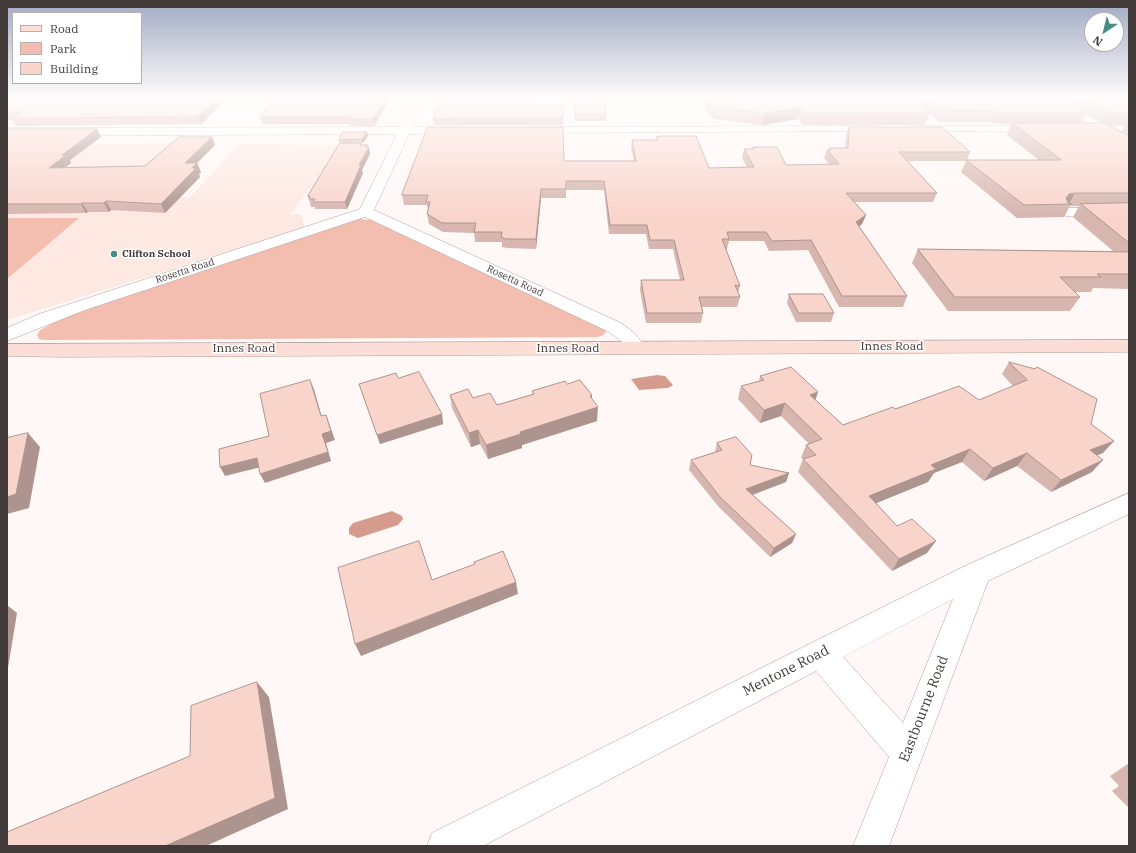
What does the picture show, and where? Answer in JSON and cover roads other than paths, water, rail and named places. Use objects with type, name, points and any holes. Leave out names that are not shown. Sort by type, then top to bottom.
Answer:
[{"type":"street","points":[[366,212],[402,137]]},
{"type":"street","points":[[1114,137],[1123,142]]},
{"type":"street","points":[[1067,212],[1129,211]]},
{"type":"street","name":"Rosetta Road","points":[[7,335],[45,318],[79,306],[366,212],[614,327],[627,336],[637,349]]},
{"type":"street","name":"Innes Road","points":[[7,350],[637,349],[1129,346]]},
{"type":"street","name":"Mentone Road","points":[[445,846],[977,573],[1129,503]]},
{"type":"street","name":"Eastbourne Road","points":[[871,846],[977,573]]},
{"type":"street","points":[[820,653],[907,752]]},
{"type":"place","name":"Clifton School","points":[[114,254]]}]
